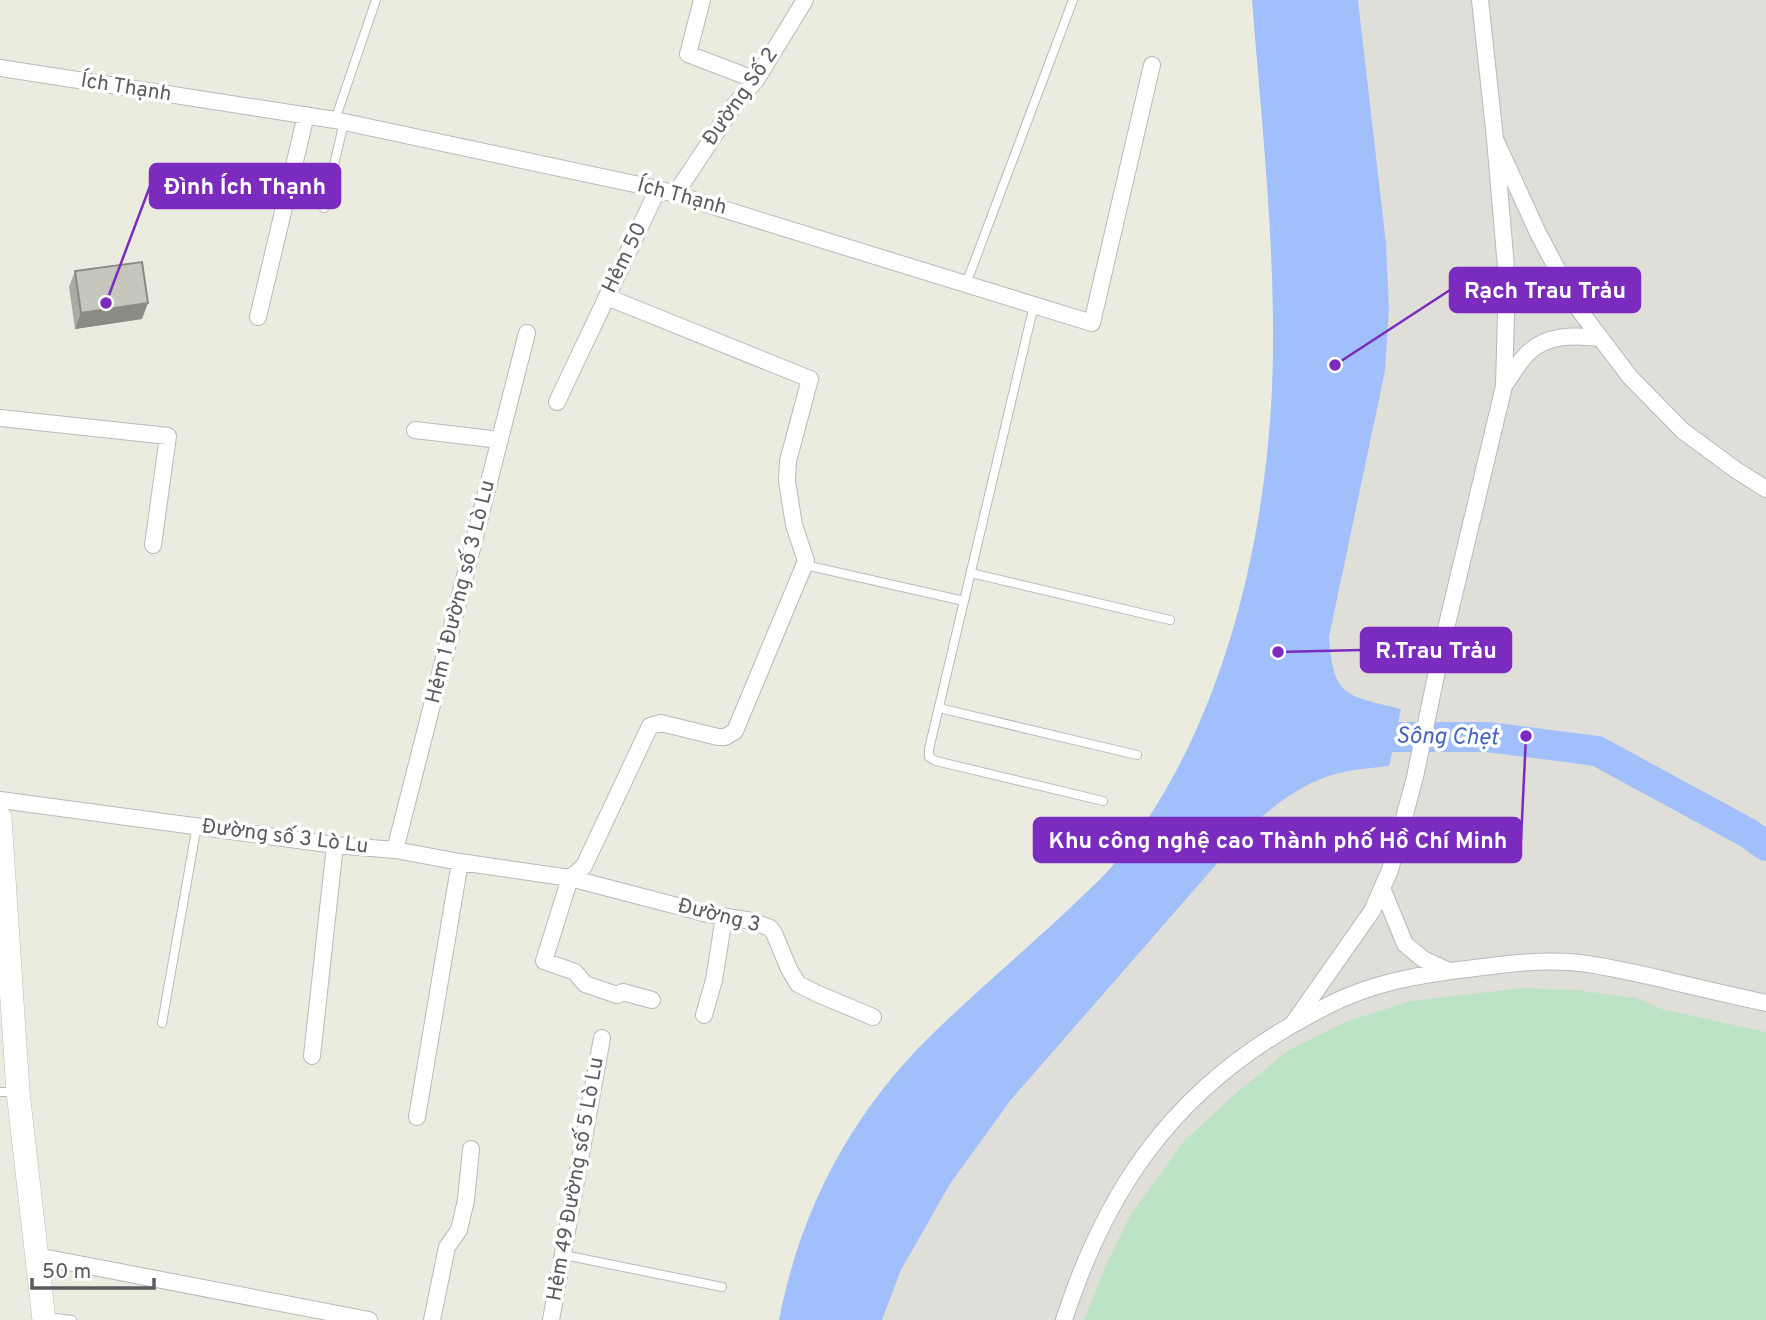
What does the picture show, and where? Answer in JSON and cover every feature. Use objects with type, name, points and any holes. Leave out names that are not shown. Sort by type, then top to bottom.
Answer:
[{"type":"street","points":[[702,0],[688,54],[756,80]]},
{"type":"street","name":"Đường Số 2","points":[[676,193],[733,107],[756,80],[805,0]]},
{"type":"street","points":[[1292,1025],[1373,911],[1390,870],[1415,777],[1433,688],[1504,386],[1507,279],[1480,0]]},
{"type":"street","name":"Ích Thạnh","points":[[0,68],[340,121],[676,193],[1091,323],[1152,65]]},
{"type":"street","points":[[258,317],[306,116]]},
{"type":"street","points":[[1495,139],[1538,233],[1577,307],[1630,377],[1683,431],[1766,489]]},
{"type":"street","name":"Hẻm 50","points":[[557,402],[658,189]]},
{"type":"street","points":[[607,297],[810,379],[787,472],[794,526],[805,557],[805,565],[735,731],[725,737],[718,737],[660,723],[650,726],[584,866],[570,878],[544,961],[575,972],[585,984],[617,995],[623,992],[652,1000]]},
{"type":"street","name":"Hẻm 1 Đường số 3 Lò Lu","points":[[395,850],[527,333]]},
{"type":"street","points":[[1504,386],[1528,352],[1555,338],[1575,335],[1600,338]]},
{"type":"street","points":[[0,418],[168,436],[153,545]]},
{"type":"street","points":[[415,430],[500,440]]},
{"type":"street","name":"Đường số 3 Lò Lu","points":[[0,800],[335,845],[395,850],[570,878]]},
{"type":"street","points":[[0,818],[9,1092],[37,1256],[44,1319]]},
{"type":"street","points":[[312,1056],[335,845]]},
{"type":"street","points":[[417,1117],[460,862]]},
{"type":"street","name":"Đường 3","points":[[570,878],[724,917],[752,921],[770,928],[799,984],[818,995],[873,1017]]},
{"type":"street","points":[[1382,888],[1405,944],[1423,959],[1449,971]]},
{"type":"street","points":[[704,1015],[714,980],[724,917]]},
{"type":"street","points":[[1064,1320],[1078,1276],[1097,1234],[1119,1191],[1146,1151],[1220,1073],[1292,1025],[1351,995],[1392,982],[1449,971],[1529,962],[1570,962],[1616,969],[1766,1003]]},
{"type":"street","name":"Hẻm 49 Đường số 5 Lò Lu","points":[[551,1320],[602,1038]]},
{"type":"street","points":[[432,1320],[447,1247],[459,1230],[466,1200],[471,1149]]},
{"type":"street","points":[[37,1256],[369,1320]]},
{"type":"lane","points":[[324,208],[340,121],[376,0]]},
{"type":"lane","points":[[966,284],[1073,0]]},
{"type":"lane","points":[[1034,305],[929,749],[931,760],[1103,801]]},
{"type":"lane","points":[[805,565],[964,601]]},
{"type":"lane","points":[[971,573],[1170,620]]},
{"type":"lane","points":[[939,708],[1137,755]]},
{"type":"lane","points":[[162,1023],[197,825]]},
{"type":"lane","points":[[564,1255],[722,1287]]},
{"type":"lane","points":[[44,1319],[72,1320]]},
{"type":"shaded area","points":[[1358,0],[1766,0],[1766,1320],[882,1320],[901,1270],[950,1184],[1010,1101],[1242,835],[1329,637],[1385,371],[1389,308],[1386,243]]},
{"type":"green space","points":[[1522,988],[1576,990],[1636,998],[1662,1009],[1766,1032],[1766,1320],[1084,1320],[1106,1265],[1130,1216],[1184,1141],[1235,1094],[1289,1050],[1348,1021],[1411,1001]]},
{"type":"water","points":[[1252,0],[1358,0],[1386,243],[1389,308],[1385,371],[1329,637],[1334,672],[1346,691],[1368,701],[1401,709],[1389,766],[1345,772],[1311,783],[1263,815],[1242,835],[1010,1101],[950,1184],[901,1270],[882,1320],[779,1320],[802,1235],[818,1195],[860,1121],[914,1053],[1109,870],[1150,816],[1184,756],[1212,692],[1234,624],[1252,554],[1270,415],[1273,304]]},
{"type":"building","points":[[142,262],[148,303],[81,313],[75,271]]},
{"type":"waterway","name":"Sông Chẹt","points":[[1355,734],[1487,737],[1597,751],[1748,833],[1766,846]]},
{"type":"place","name":"Đình Ích Thạnh","points":[[106,303]]},
{"type":"place","name":"Rạch Trau Trảu","points":[[1335,365]]},
{"type":"place","name":"R.Trau Trảu","points":[[1278,652]]},
{"type":"place","name":"Khu công nghệ cao Thành phố Hồ Chí Minh","points":[[1526,736]]}]
